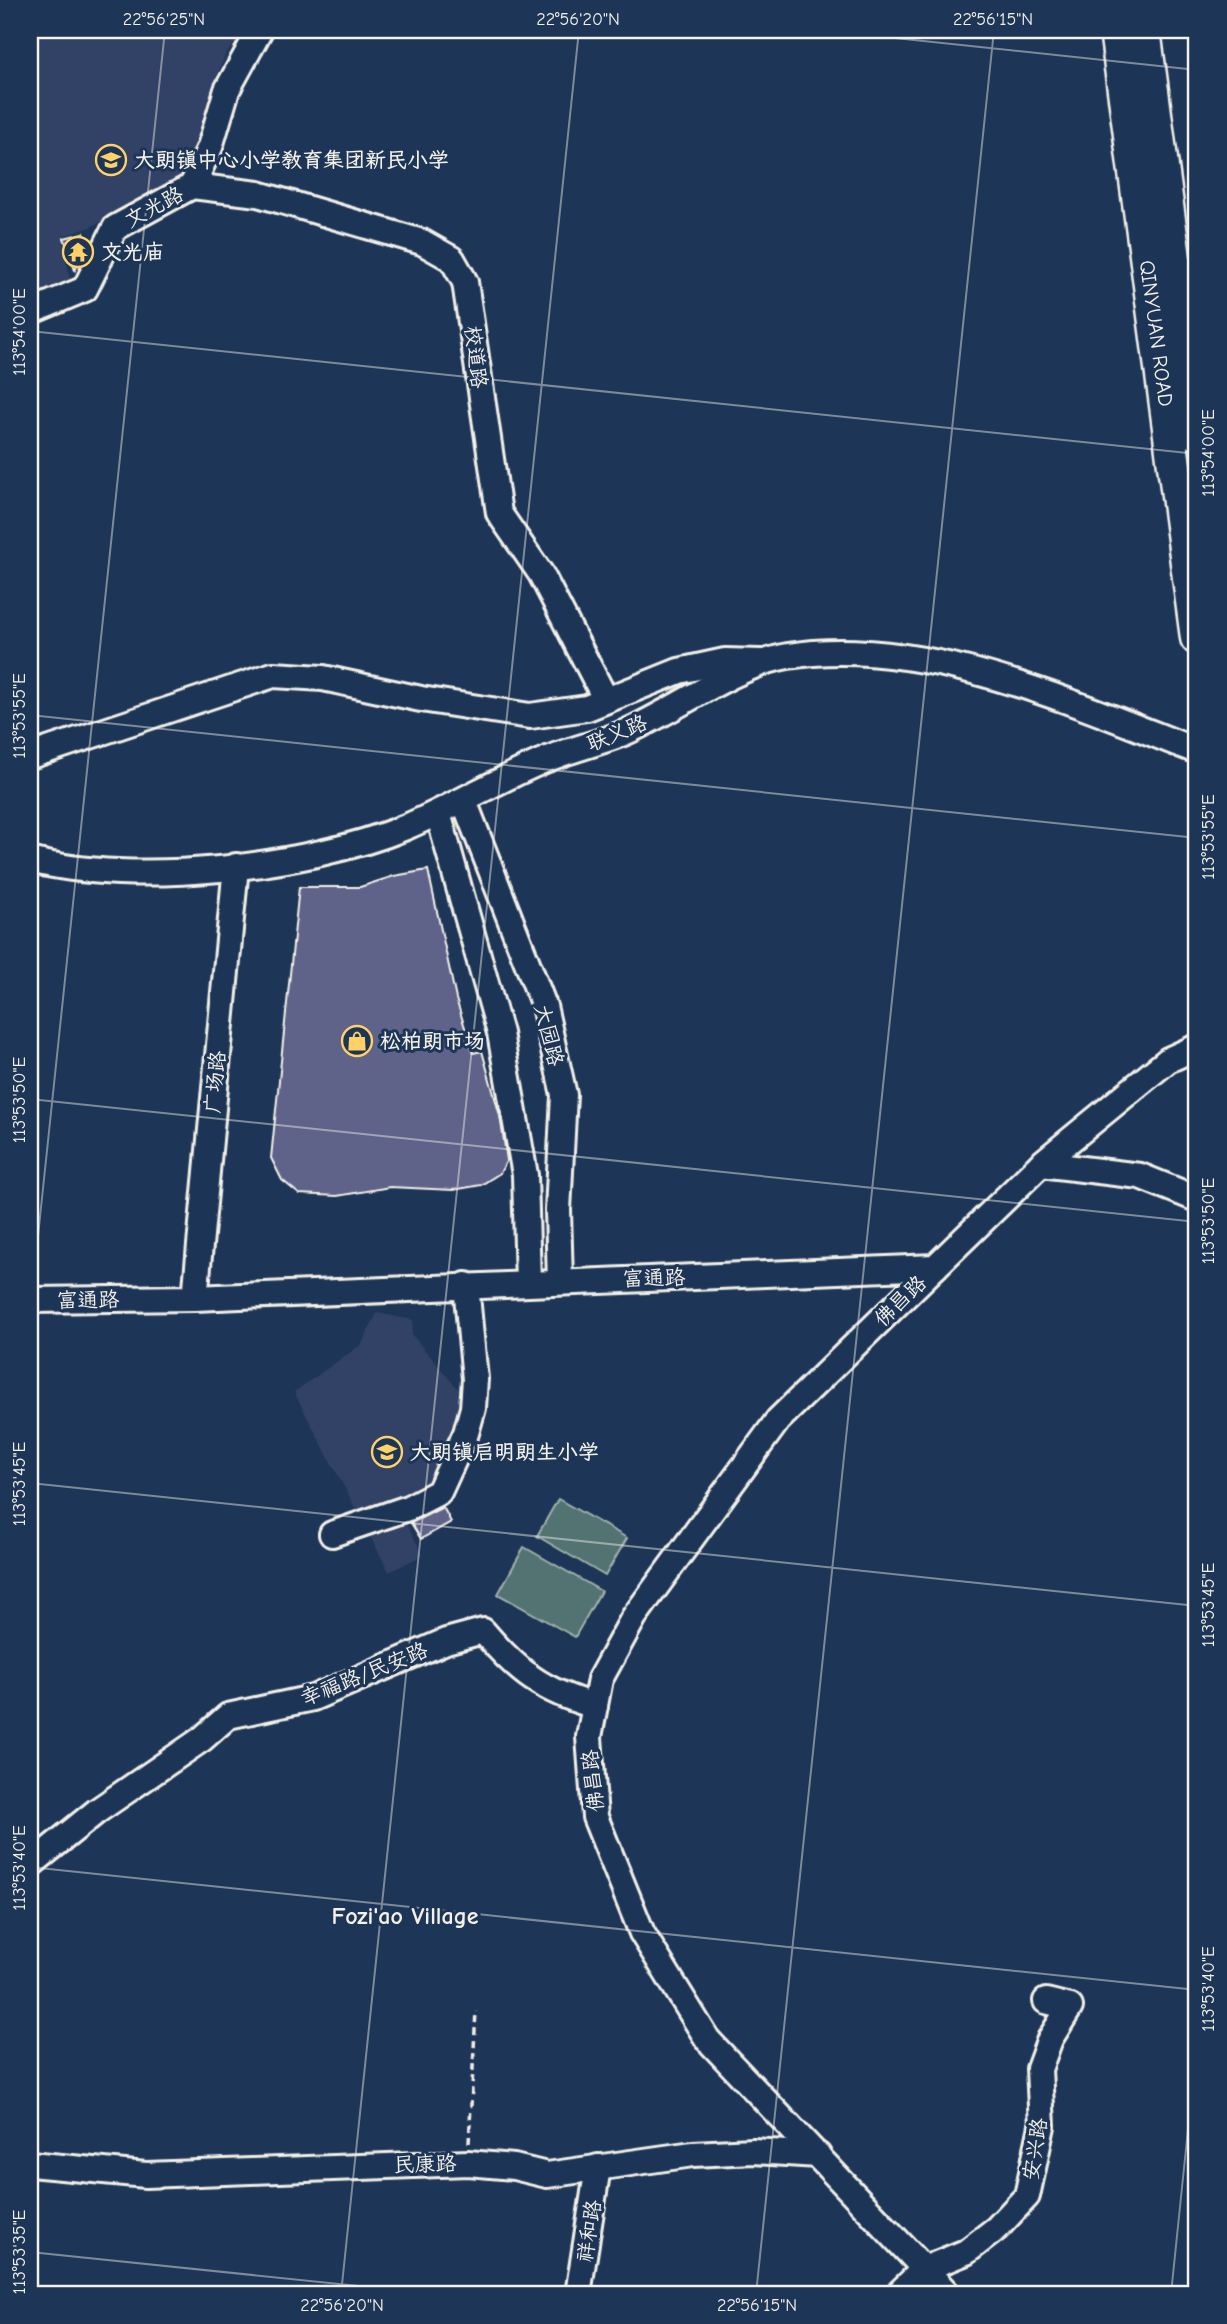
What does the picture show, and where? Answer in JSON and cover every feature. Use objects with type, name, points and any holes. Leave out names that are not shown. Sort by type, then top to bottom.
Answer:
[{"type":"main road","name":"QINYUAN ROAD","points":[[1116,30],[1197,638]]},
{"type":"main road","name":"QINYUAN ROAD","points":[[1144,30],[1197,433]]},
{"type":"street","name":"文光路","points":[[30,312],[85,289],[115,228],[192,186],[210,147],[227,90],[260,30]]},
{"type":"street","name":"校道路","points":[[192,186],[258,194],[341,216],[422,242],[452,259],[465,282],[499,513],[541,574],[606,700]]},
{"type":"street","name":"联义路","points":[[30,860],[102,872],[236,866],[307,858],[402,828],[464,801],[544,760],[624,733],[761,662],[823,653],[888,654],[1001,678],[1197,751]]},
{"type":"street","points":[[30,756],[273,674],[323,678],[421,699],[530,716],[587,708],[680,671],[725,661],[761,662]]},
{"type":"street","name":"大园路","points":[[464,801],[544,1006],[564,1095],[558,1210],[560,1282]]},
{"type":"street","points":[[438,813],[500,1033],[525,1175],[528,1283]]},
{"type":"street","name":"广场路","points":[[195,1298],[236,866]]},
{"type":"street","points":[[935,1267],[1041,1164],[1168,1060],[1197,1047]]},
{"type":"street","points":[[1041,1164],[1140,1176],[1197,1199]]},
{"type":"street","name":"富通路","points":[[30,1300],[195,1298],[935,1267]]},
{"type":"street","name":"佛昌路","points":[[935,1267],[778,1420],[634,1618],[600,1679],[589,1737],[595,1817],[642,1933],[708,2040],[948,2294]]},
{"type":"street","points":[[332,1534],[408,1508],[439,1492],[466,1433],[473,1408],[475,1379],[466,1285]]},
{"type":"street","name":"幸福路/民安路","points":[[30,1865],[97,1811],[202,1739],[228,1716],[313,1698],[446,1641],[483,1631],[512,1665],[560,1696],[595,1706]]},
{"type":"street","name":"安兴路","points":[[924,2269],[966,2252],[997,2228],[1027,2196],[1042,2126],[1039,2069],[1050,2039],[1070,2007],[1046,2001]]},
{"type":"street","name":"民康路","points":[[30,2164],[146,2175],[468,2163],[514,2166],[547,2175],[693,2154],[753,2151],[818,2155]]},
{"type":"street","name":"祥和路","points":[[578,2294],[598,2167]]},
{"type":"street","points":[[898,2294],[924,2269]]},
{"type":"path","points":[[468,2163],[476,2011]]},
{"type":"shaded area","name":"大朗镇中心小学教育集团新民小学","points":[[30,30],[246,30],[226,54],[213,84],[198,148],[186,172],[164,188],[89,228],[62,236],[70,280],[30,294]]},
{"type":"shaded area","name":"大朗镇启明朗生小学","points":[[377,1313],[413,1320],[412,1335],[459,1390],[466,1415],[432,1488],[397,1506],[423,1555],[389,1572],[294,1392],[362,1344]]},
{"type":"green space","points":[[558,1499],[627,1538],[605,1576],[537,1536]]},
{"type":"green space","points":[[524,1547],[601,1591],[575,1637],[498,1594]]},
{"type":"building","name":"文光庙","points":[[84,233],[87,249],[75,270],[64,238]]},
{"type":"building","name":"松柏朗市场","points":[[428,870],[456,999],[473,1053],[482,1051],[500,1116],[507,1160],[500,1173],[481,1185],[453,1190],[390,1187],[337,1196],[299,1194],[282,1180],[271,1158],[299,887],[360,887],[394,876]]},
{"type":"building","points":[[443,1507],[451,1522],[421,1539],[411,1523]]},
{"type":"place","name":"大朗镇中心小学教育集团新民小学","points":[[111,160]]},
{"type":"place","name":"文光庙","points":[[78,252]]},
{"type":"place","name":"松柏朗市场","points":[[357,1041]]},
{"type":"place","name":"大朗镇启明朗生小学","points":[[387,1452]]},
{"type":"district","name":"Fozi'ao Village","points":[[405,1916]]}]
